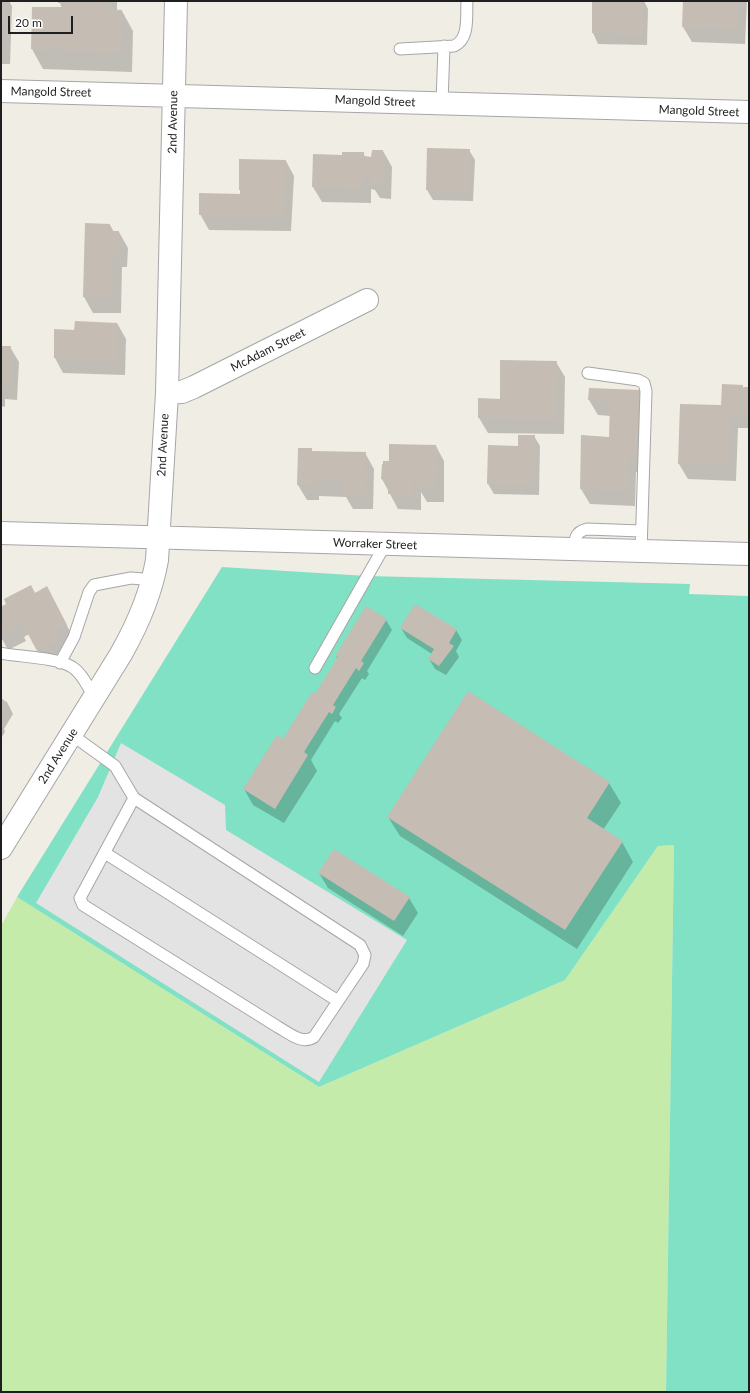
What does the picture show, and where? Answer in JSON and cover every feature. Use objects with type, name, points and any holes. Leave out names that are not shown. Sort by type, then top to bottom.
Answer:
[{"type":"street","name":"2nd Avenue","points":[[1,848],[72,735],[135,630],[154,580],[158,537],[166,393],[176,1]]},
{"type":"street","name":"Mangold Street","points":[[1,91],[749,112]]},
{"type":"street","name":"McAdam Street","points":[[166,393],[182,392],[194,387],[366,300]]},
{"type":"street","name":"Worraker Street","points":[[1,533],[574,550],[641,541],[749,554]]},
{"type":"lane","points":[[400,49],[444,46],[461,43],[464,37],[467,1]]},
{"type":"lane","points":[[442,103],[444,46]]},
{"type":"lane","points":[[588,373],[638,380],[644,383],[646,391],[641,541]]},
{"type":"lane","points":[[315,668],[385,545]]},
{"type":"lane","points":[[60,663],[74,637],[89,592],[94,585],[131,578],[154,580]]},
{"type":"lane","points":[[1,653],[48,660],[72,667],[85,682],[94,698]]},
{"type":"lane","points":[[72,735],[114,766],[134,798],[360,945],[365,955],[363,964],[314,1038],[309,1041],[303,1041],[83,905],[80,898],[134,798]]},
{"type":"lane","points":[[104,853],[338,1001]]},
{"type":"green space","points":[[222,567],[367,576],[690,584],[689,594],[749,596],[749,1392],[666,1392],[674,845],[658,846],[565,980],[319,1087],[17,897]]},
{"type":"green space","points":[[674,845],[666,1392],[1,1392],[1,926],[17,897],[319,1087],[565,980],[658,846]]},
{"type":"shaded area","points":[[121,743],[225,805],[226,830],[407,940],[319,1082],[36,903],[98,797]]},
{"type":"building","points":[[1,1],[3,1],[2,33],[1,33]]},
{"type":"building","points":[[58,1],[105,1],[105,9],[122,10],[121,52],[31,49],[32,7],[63,7],[63,3],[58,3]]},
{"type":"building","points":[[592,1],[643,1],[642,35],[592,33]]},
{"type":"building","points":[[683,1],[738,1],[737,29],[682,27]]},
{"type":"building","points":[[427,148],[470,149],[468,191],[426,190]]},
{"type":"building","points":[[372,150],[383,150],[382,184],[371,183],[371,175],[363,174],[362,188],[312,187],[313,154],[342,155],[342,152],[364,152],[364,156],[371,157]]},
{"type":"building","points":[[239,159],[286,160],[283,216],[199,215],[199,193],[240,194]]},
{"type":"building","points":[[85,223],[110,224],[110,231],[119,231],[119,252],[114,252],[112,298],[83,297]]},
{"type":"building","points":[[75,321],[117,323],[117,360],[54,358],[54,329],[74,330]]},
{"type":"building","points":[[1,346],[11,346],[9,385],[1,385]]},
{"type":"building","points":[[500,360],[557,361],[556,419],[478,418],[478,398],[500,399]]},
{"type":"building","points":[[722,384],[743,385],[742,413],[730,413],[728,466],[678,464],[680,404],[721,405]]},
{"type":"building","points":[[744,387],[749,387],[749,415],[744,415]]},
{"type":"building","points":[[589,388],[641,390],[638,457],[628,457],[627,491],[580,489],[581,435],[609,437],[610,401],[588,400]]},
{"type":"building","points":[[518,435],[535,435],[534,485],[487,484],[488,445],[518,446]]},
{"type":"building","points":[[389,444],[436,445],[435,487],[417,487],[417,480],[413,480],[413,495],[388,494],[388,480],[381,479],[383,461],[389,461]]},
{"type":"building","points":[[298,448],[312,448],[312,451],[366,452],[365,494],[344,494],[344,482],[311,481],[311,485],[297,485]]},
{"type":"building","points":[[31,585],[35,593],[47,586],[67,625],[55,631],[59,639],[37,651],[20,619],[16,621],[18,625],[1,634],[1,607],[6,604],[4,599]]},
{"type":"building","points":[[415,604],[457,629],[449,643],[454,646],[439,666],[428,659],[434,649],[400,628]]},
{"type":"building","points":[[366,606],[387,619],[361,661],[364,663],[359,671],[356,668],[333,705],[336,707],[332,714],[329,712],[304,752],[308,755],[275,809],[243,789],[277,735],[283,739],[312,692],[315,694],[338,657],[335,656]]},
{"type":"building","points":[[468,691],[610,782],[587,818],[623,841],[565,930],[387,817]]},
{"type":"building","points":[[1,698],[8,703],[1,714]]},
{"type":"building","points":[[334,849],[410,897],[394,921],[318,873]]}]
